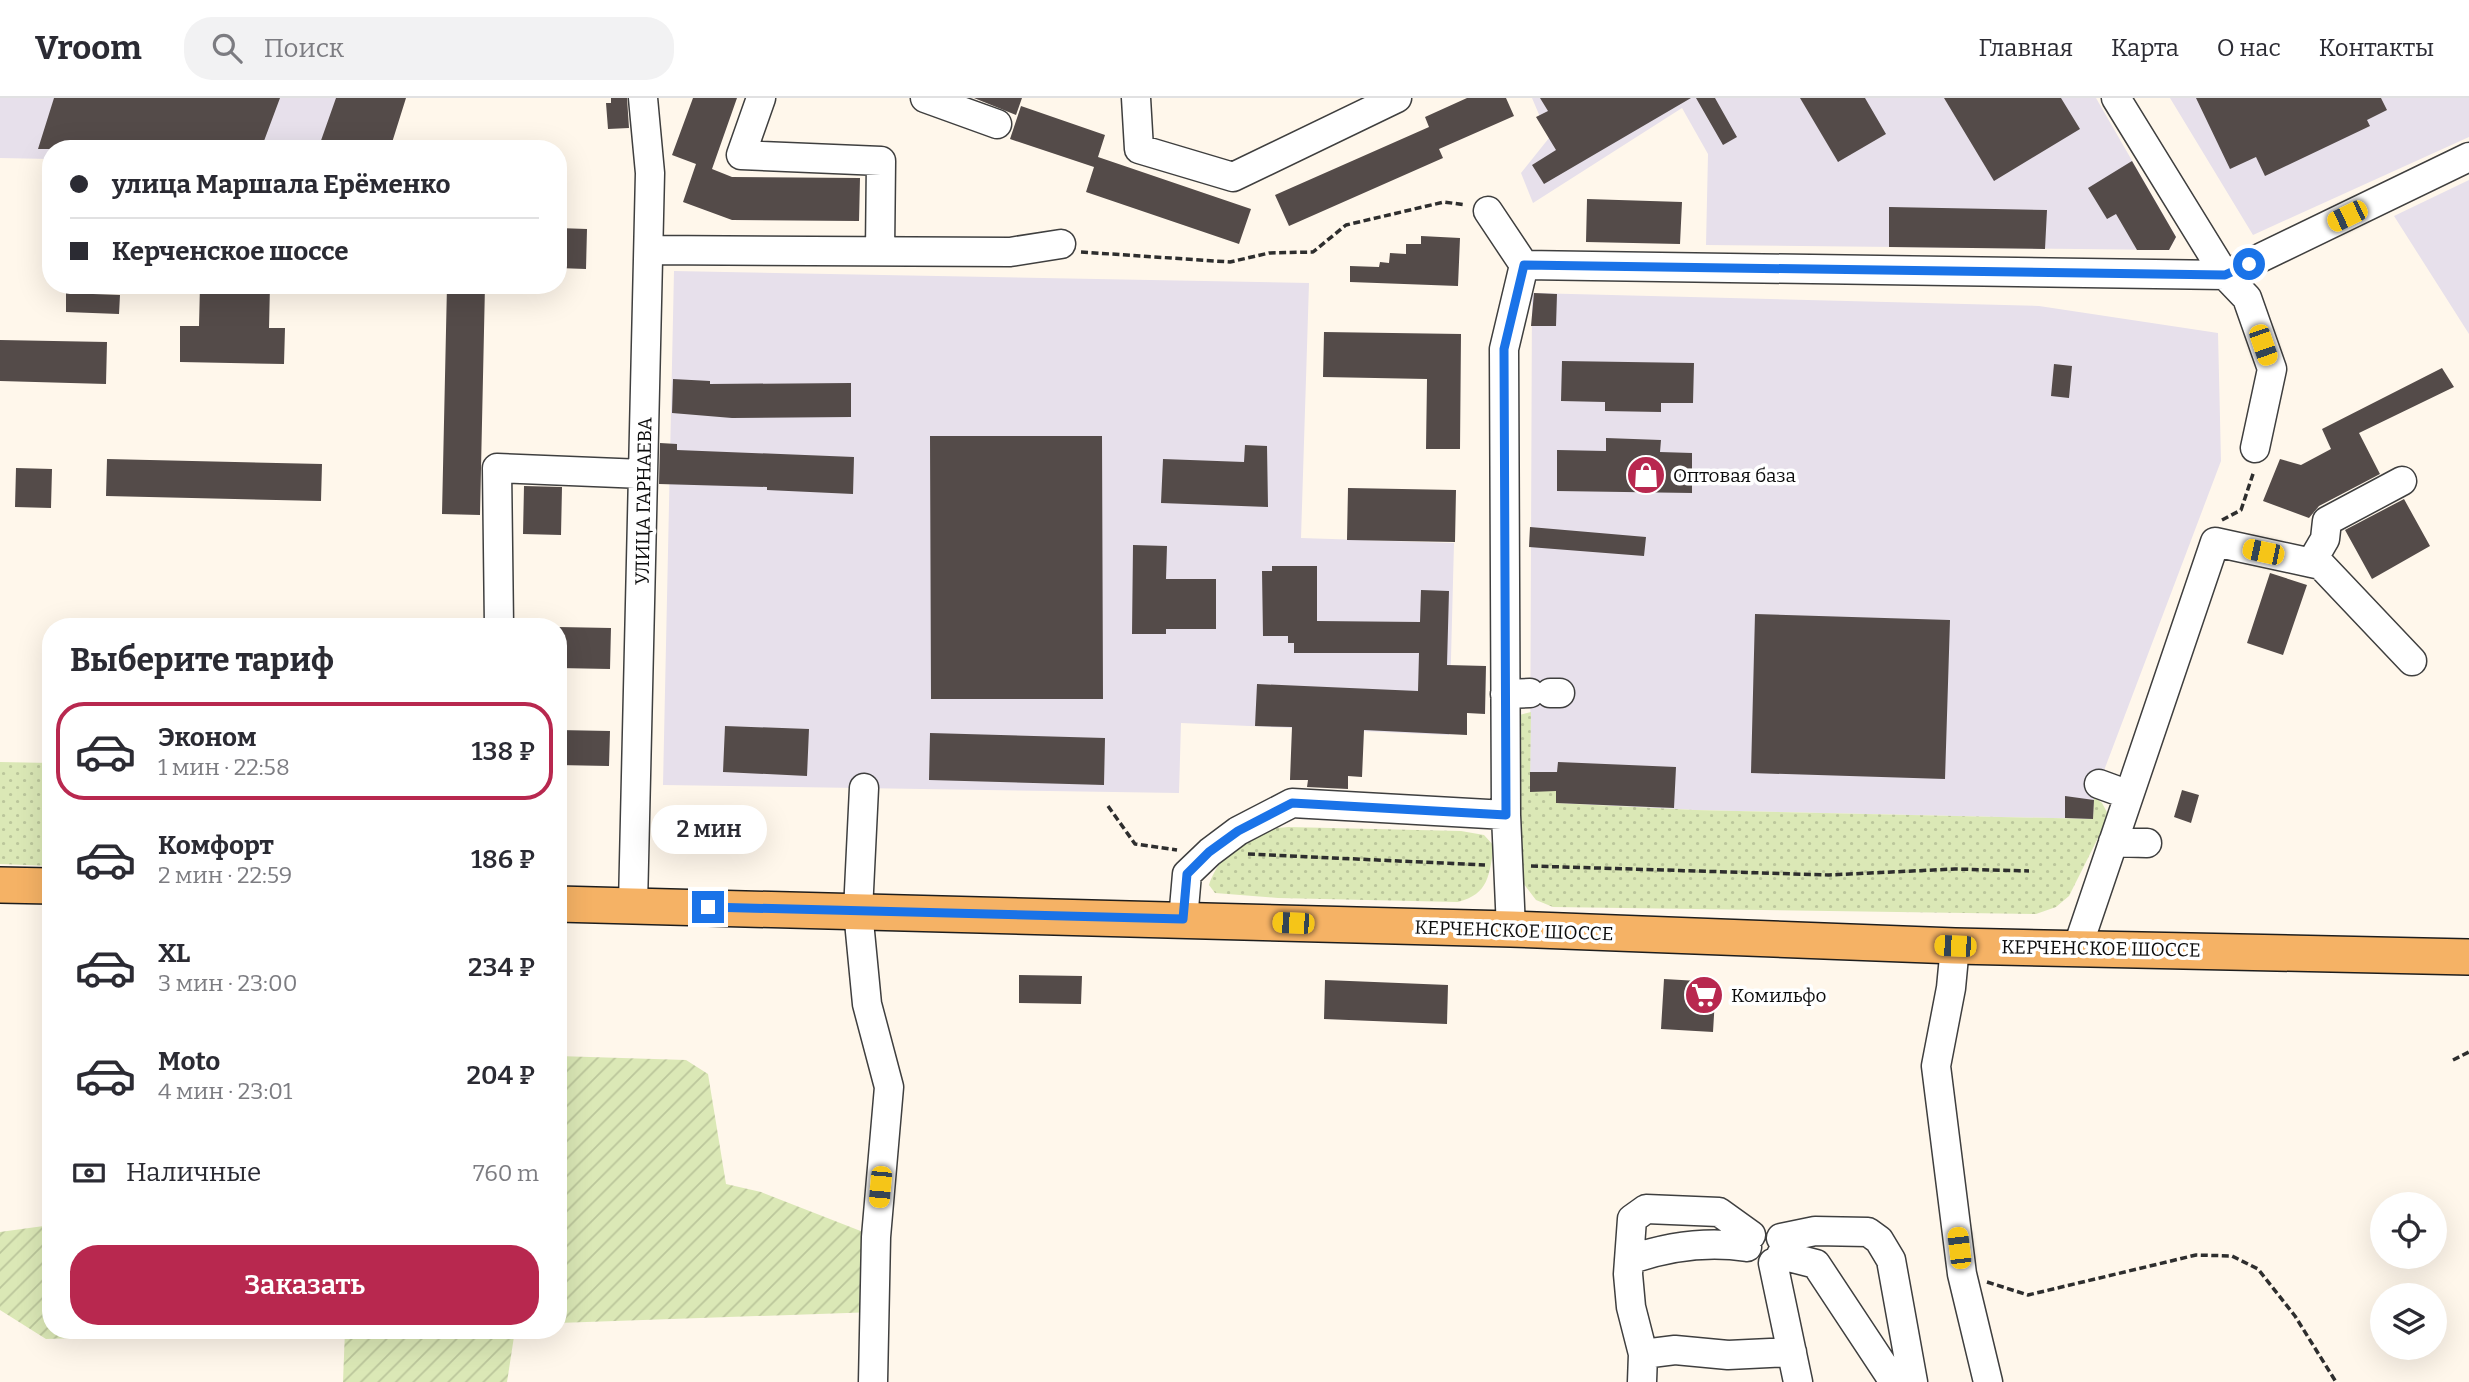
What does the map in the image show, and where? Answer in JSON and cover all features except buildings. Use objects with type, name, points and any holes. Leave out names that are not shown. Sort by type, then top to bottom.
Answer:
[{"type":"main road","points":[[0,885],[42,886]]},
{"type":"main road","name":"КЕРЧЕНСКОЕ ШОССЕ","points":[[567,904],[1183,919],[1955,946],[2078,946],[2469,957]]},
{"type":"street","name":"УЛИЦА ГАРНАЕВА","points":[[633,905],[650,173],[643,98]]},
{"type":"street","points":[[761,98],[741,155],[881,161],[880,251]]},
{"type":"street","points":[[925,98],[997,124]]},
{"type":"street","points":[[1136,98],[1139,149],[1233,177],[1397,98]]},
{"type":"street","points":[[2116,98],[2225,275],[2247,298],[2272,369],[2255,448]]},
{"type":"street","points":[[1524,265],[2225,275],[2469,157]]},
{"type":"street","points":[[1488,211],[1524,265],[1504,349],[1536,693],[1506,815],[1511,929]]},
{"type":"street","points":[[649,250],[1010,252],[1067,248]]},
{"type":"street","points":[[499,618],[497,468],[643,474]]},
{"type":"street","points":[[2311,563],[2325,539],[2327,521],[2402,481]]},
{"type":"street","points":[[2078,946],[2215,542],[2320,565],[2412,661]]},
{"type":"street","points":[[2099,784],[2129,796]]},
{"type":"street","points":[[864,788],[858,911],[867,1004],[889,1087],[876,1237],[873,1382]]},
{"type":"street","points":[[1183,919],[1187,874],[1209,852],[1238,831],[1292,803],[1506,815]]},
{"type":"street","points":[[2113,842],[2147,843]]},
{"type":"street","points":[[1955,946],[1951,988],[1936,1066],[1962,1274],[1988,1382]]},
{"type":"street","points":[[1642,1382],[1643,1354],[1631,1307],[1629,1260],[1632,1219],[1646,1209],[1720,1212],[1749,1241],[1756,1262],[1815,1231],[1868,1232],[1879,1240],[1891,1260],[1913,1382]]},
{"type":"street","points":[[1629,1260],[1650,1252],[1749,1241]]},
{"type":"street","points":[[1778,1252],[1798,1382]]},
{"type":"street","points":[[1778,1252],[1816,1264],[1894,1382]]},
{"type":"street","points":[[1643,1354],[1675,1350],[1728,1355],[1792,1352]]},
{"type":"path","points":[[1067,248],[1230,262],[1269,253],[1314,252],[1346,225],[1444,202],[1488,211]]},
{"type":"path","points":[[2215,542],[2221,521],[2241,510],[2254,471],[2255,448]]},
{"type":"path","points":[[1108,806],[1135,844],[1209,852],[1829,875],[1955,869],[2029,871]]},
{"type":"path","points":[[2453,1060],[2469,1052]]},
{"type":"path","points":[[1962,1274],[2028,1295],[2196,1255],[2232,1256],[2258,1269],[2295,1317],[2336,1382]]},
{"type":"shaded area","points":[[0,98],[384,98],[372,140],[42,140],[42,159],[0,158]]},
{"type":"shaded area","points":[[1532,98],[2096,98],[2176,237],[2169,250],[1706,245],[1708,154],[1682,108],[1533,203],[1521,173],[1549,138]]},
{"type":"shaded area","points":[[2170,98],[2469,98],[2469,137],[2253,235]]},
{"type":"shaded area","points":[[2469,180],[2469,334],[2394,216]]},
{"type":"shaded area","points":[[674,271],[1309,283],[1301,538],[1454,543],[1449,735],[1181,723],[1179,793],[663,785]]},
{"type":"shaded area","points":[[1532,293],[2039,306],[2218,333],[2221,461],[2094,797],[2093,819],[1695,810],[1556,803],[1530,792]]},
{"type":"green space","points":[[1531,712],[1530,791],[1556,791],[1556,803],[1695,810],[2093,819],[2094,797],[2102,803],[2109,816],[2069,896],[2056,907],[2036,914],[1553,907],[1536,900],[1523,883],[1515,792],[1516,716]]},
{"type":"green space","points":[[0,762],[42,763],[42,866],[0,864]]},
{"type":"green space","points":[[1288,827],[1461,831],[1484,835],[1494,846],[1486,882],[1476,894],[1458,902],[1278,898],[1215,893],[1209,885],[1212,877],[1222,860],[1236,845],[1251,834]]},
{"type":"green space","points":[[567,1056],[686,1060],[708,1074],[726,1184],[761,1192],[876,1237],[875,1312],[567,1323]]},
{"type":"green space","points":[[42,1226],[42,1336],[0,1310],[0,1232]]},
{"type":"green space","points":[[345,1339],[514,1339],[507,1382],[343,1382]]},
{"type":"place","name":"Оптовая база","points":[[1646,475]]},
{"type":"place","name":"Комильфо","points":[[1704,995]]},
{"type":"route","points":[[708,907],[1183,919],[1187,874],[1209,852],[1238,831],[1292,803],[1506,815],[1504,349],[1524,265],[2225,275],[2249,264]]}]
